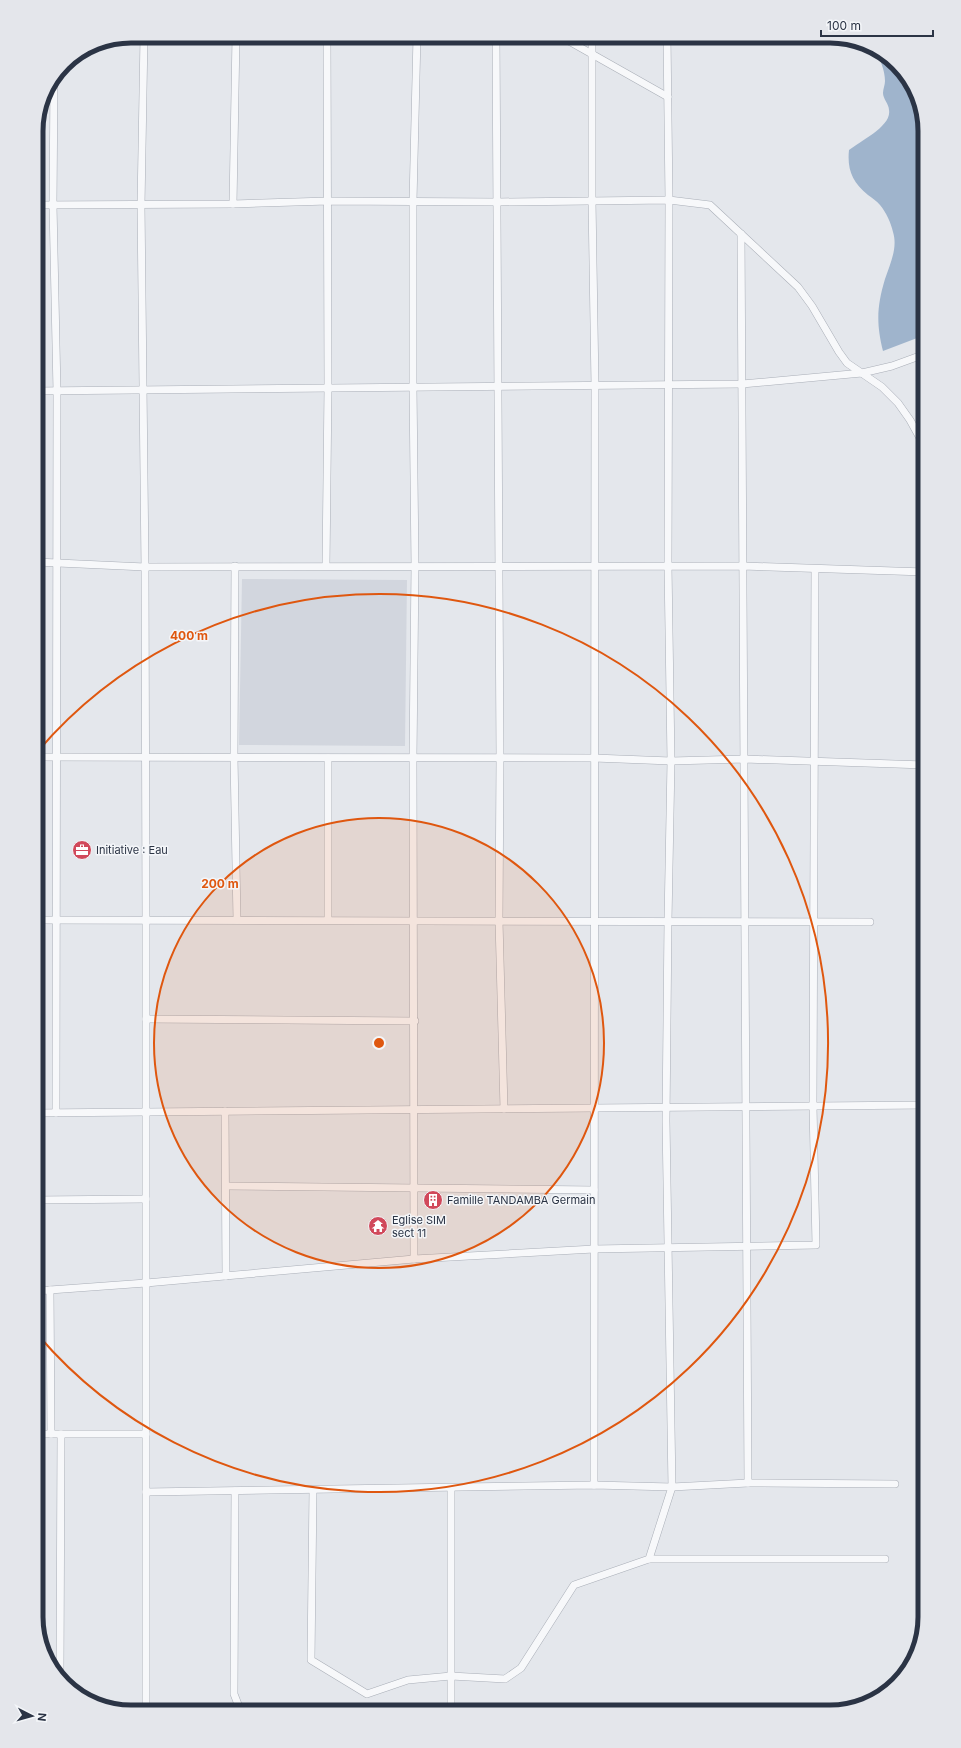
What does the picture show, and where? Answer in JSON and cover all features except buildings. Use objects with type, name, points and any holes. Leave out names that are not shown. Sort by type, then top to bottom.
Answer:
[{"type":"street","points":[[144,43],[141,204],[146,757],[146,1705]]},
{"type":"street","points":[[233,204],[236,43]]},
{"type":"street","points":[[326,566],[328,388],[327,43]]},
{"type":"street","points":[[414,1259],[415,920],[413,758],[415,566],[413,201],[417,43]]},
{"type":"street","points":[[496,43],[500,758],[499,921],[504,1109]]},
{"type":"street","points":[[572,43],[668,97]]},
{"type":"street","points":[[592,43],[592,201],[595,385],[593,921],[594,1486]]},
{"type":"street","points":[[649,1559],[672,1487],[666,1107],[668,921],[672,761],[668,566],[669,200],[667,43]]},
{"type":"street","points":[[54,89],[53,205],[57,391],[56,1113]]},
{"type":"street","points":[[43,205],[233,204],[328,200],[498,202],[669,200],[710,205],[798,287],[812,306],[839,352],[847,362],[882,387],[898,403],[918,434]]},
{"type":"street","points":[[741,234],[748,1482]]},
{"type":"street","points":[[43,391],[742,384],[862,374],[892,366],[918,357]]},
{"type":"street","points":[[43,562],[145,566],[743,566],[918,572]]},
{"type":"street","points":[[235,566],[234,757],[236,920]]},
{"type":"street","points":[[43,1290],[146,1283],[414,1259],[594,1249],[816,1245],[813,1106],[814,569]]},
{"type":"street","points":[[43,757],[594,758],[672,761],[745,760],[918,765]]},
{"type":"street","points":[[328,758],[328,920]]},
{"type":"street","points":[[43,920],[870,922]]},
{"type":"street","points":[[146,1019],[414,1021]]},
{"type":"street","points":[[43,1113],[918,1105]]},
{"type":"street","points":[[225,1111],[226,1276]]},
{"type":"street","points":[[226,1186],[594,1190]]},
{"type":"street","points":[[43,1200],[146,1199]]},
{"type":"street","points":[[50,1290],[51,1434]]},
{"type":"street","points":[[43,1434],[146,1434]]},
{"type":"street","points":[[60,1669],[61,1434]]},
{"type":"street","points":[[146,1492],[594,1486],[672,1487],[748,1482],[895,1484]]},
{"type":"street","points":[[451,1488],[451,1705]]},
{"type":"street","points":[[313,1490],[312,1660],[367,1694],[408,1680],[451,1676],[505,1679],[521,1668],[574,1585],[649,1559],[885,1560]]},
{"type":"street","points":[[235,1491],[234,1694],[238,1705]]},
{"type":"shaded area","points":[[242,579],[407,580],[405,746],[239,745]]},
{"type":"water","points":[[879,58],[900,77],[906,87],[913,102],[918,130],[918,338],[883,351],[879,332],[878,315],[882,289],[893,256],[895,244],[894,238],[890,221],[886,214],[877,202],[854,180],[849,163],[849,150],[874,133],[886,122],[889,116],[889,108],[883,93],[885,77]]},
{"type":"place","name":"Initiative : Eau","points":[[82,850]]},
{"type":"place","name":"Famille TANDAMBA Germain","points":[[433,1200]]},
{"type":"place","name":"Eglise SIM sect 11","points":[[378,1226]]}]
